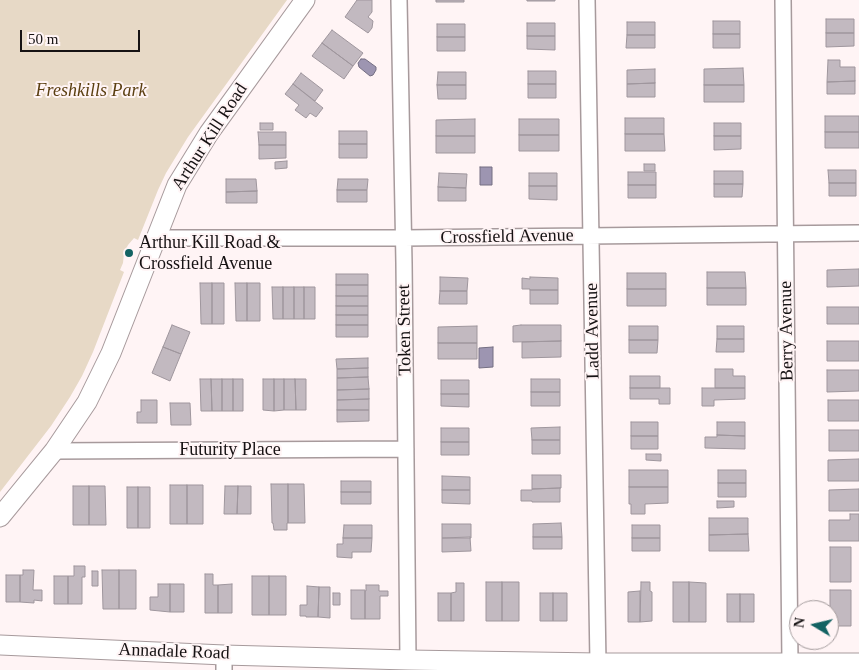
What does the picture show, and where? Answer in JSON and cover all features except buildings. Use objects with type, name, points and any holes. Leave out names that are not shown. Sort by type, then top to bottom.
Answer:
[{"type":"street","name":"Arthur Kill Road","points":[[0,517],[54,451],[87,402],[111,353],[177,185],[209,133],[305,0]]},
{"type":"street","name":"Token Street","points":[[398,0],[404,238],[408,660]]},
{"type":"street","name":"Ladd Avenue","points":[[587,0],[598,662]]},
{"type":"street","name":"Berry Avenue","points":[[783,0],[790,662]]},
{"type":"street","name":"Crossfield Avenue","points":[[156,238],[404,238],[859,233]]},
{"type":"street","name":"Futurity Place","points":[[54,451],[406,449]]},
{"type":"street","name":"Annadale Road","points":[[0,645],[224,662],[408,660],[859,663]]},
{"type":"green space","name":"Freshkills Park","points":[[0,0],[287,0],[188,137],[166,173],[138,240],[134,238],[124,253],[120,270],[124,272],[82,376],[51,426],[0,492]]},
{"type":"shaded area","points":[[361,59],[365,59],[376,67],[373,75],[370,76],[359,67],[358,63]]},
{"type":"shaded area","points":[[480,167],[492,167],[492,185],[480,185]]},
{"type":"shaded area","points":[[493,347],[493,367],[479,368],[479,348]]},
{"type":"place","name":"Arthur Kill Road & Crossfield Avenue","points":[[129,253]]}]
